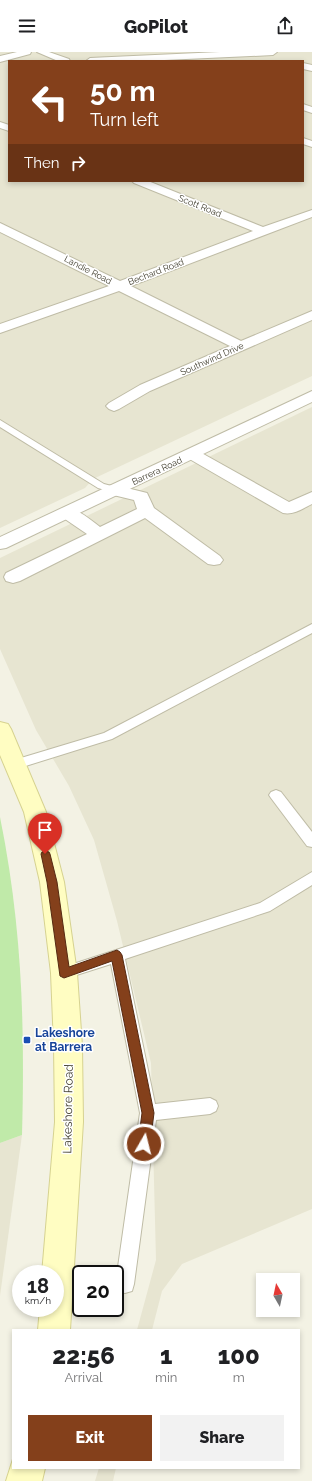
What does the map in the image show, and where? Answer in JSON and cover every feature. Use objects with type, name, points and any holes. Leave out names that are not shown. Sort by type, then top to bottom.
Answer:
[{"type":"main road","name":"Lakeshore Road","points":[[0,729],[35,812],[52,882],[64,973],[68,1046],[70,1279],[54,1329]]},
{"type":"main road","points":[[24,1481],[27,1469]]},
{"type":"street","points":[[0,59],[27,52]]},
{"type":"street","points":[[41,52],[63,60]]},
{"type":"street","points":[[269,52],[275,57],[281,59]]},
{"type":"street","points":[[129,60],[273,52]]},
{"type":"street","name":"Scott Road","points":[[140,182],[262,231]]},
{"type":"street","name":"Bechard Road","points":[[0,329],[120,286],[312,213]]},
{"type":"street","name":"Landie Road","points":[[0,227],[241,346]]},
{"type":"street","name":"Southwind Drive","points":[[114,406],[145,388],[312,315]]},
{"type":"street","name":"Barrera Road","points":[[0,544],[312,396]]},
{"type":"street","points":[[192,454],[289,509],[312,497]]},
{"type":"street","points":[[115,490],[140,497],[146,511],[214,560]]},
{"type":"street","points":[[13,576],[146,511]]},
{"type":"street","points":[[68,513],[99,534]]},
{"type":"lane","points":[[0,423],[101,486],[115,490]]},
{"type":"lane","points":[[16,764],[108,736],[312,628]]},
{"type":"lane","points":[[276,795],[312,842]]},
{"type":"lane","points":[[64,973],[265,907],[312,878]]},
{"type":"lane","points":[[117,955],[148,1113],[124,1284]]},
{"type":"lane","points":[[148,1113],[210,1106]]},
{"type":"shaded area","points":[[0,52],[312,52],[312,376],[93,479],[85,488],[0,528]]},
{"type":"shaded area","points":[[312,407],[312,1209],[182,1264],[162,1291],[152,1329],[137,1329],[156,1260],[151,1063],[117,921],[94,840],[69,786],[36,730],[0,649],[0,558]]},
{"type":"shaded area","points":[[22,1135],[0,1296],[0,1143]]},
{"type":"shaded area","points":[[99,1469],[116,1469],[113,1481],[95,1481]]},
{"type":"green space","points":[[0,817],[13,897],[17,936],[22,1014],[23,1094],[22,1135],[0,1143]]},
{"type":"place","name":"Lakeshore at Barrera","points":[[27,1040]]},
{"type":"route","points":[[45,854],[52,882],[64,973],[117,955],[148,1113],[144,1144]]}]
